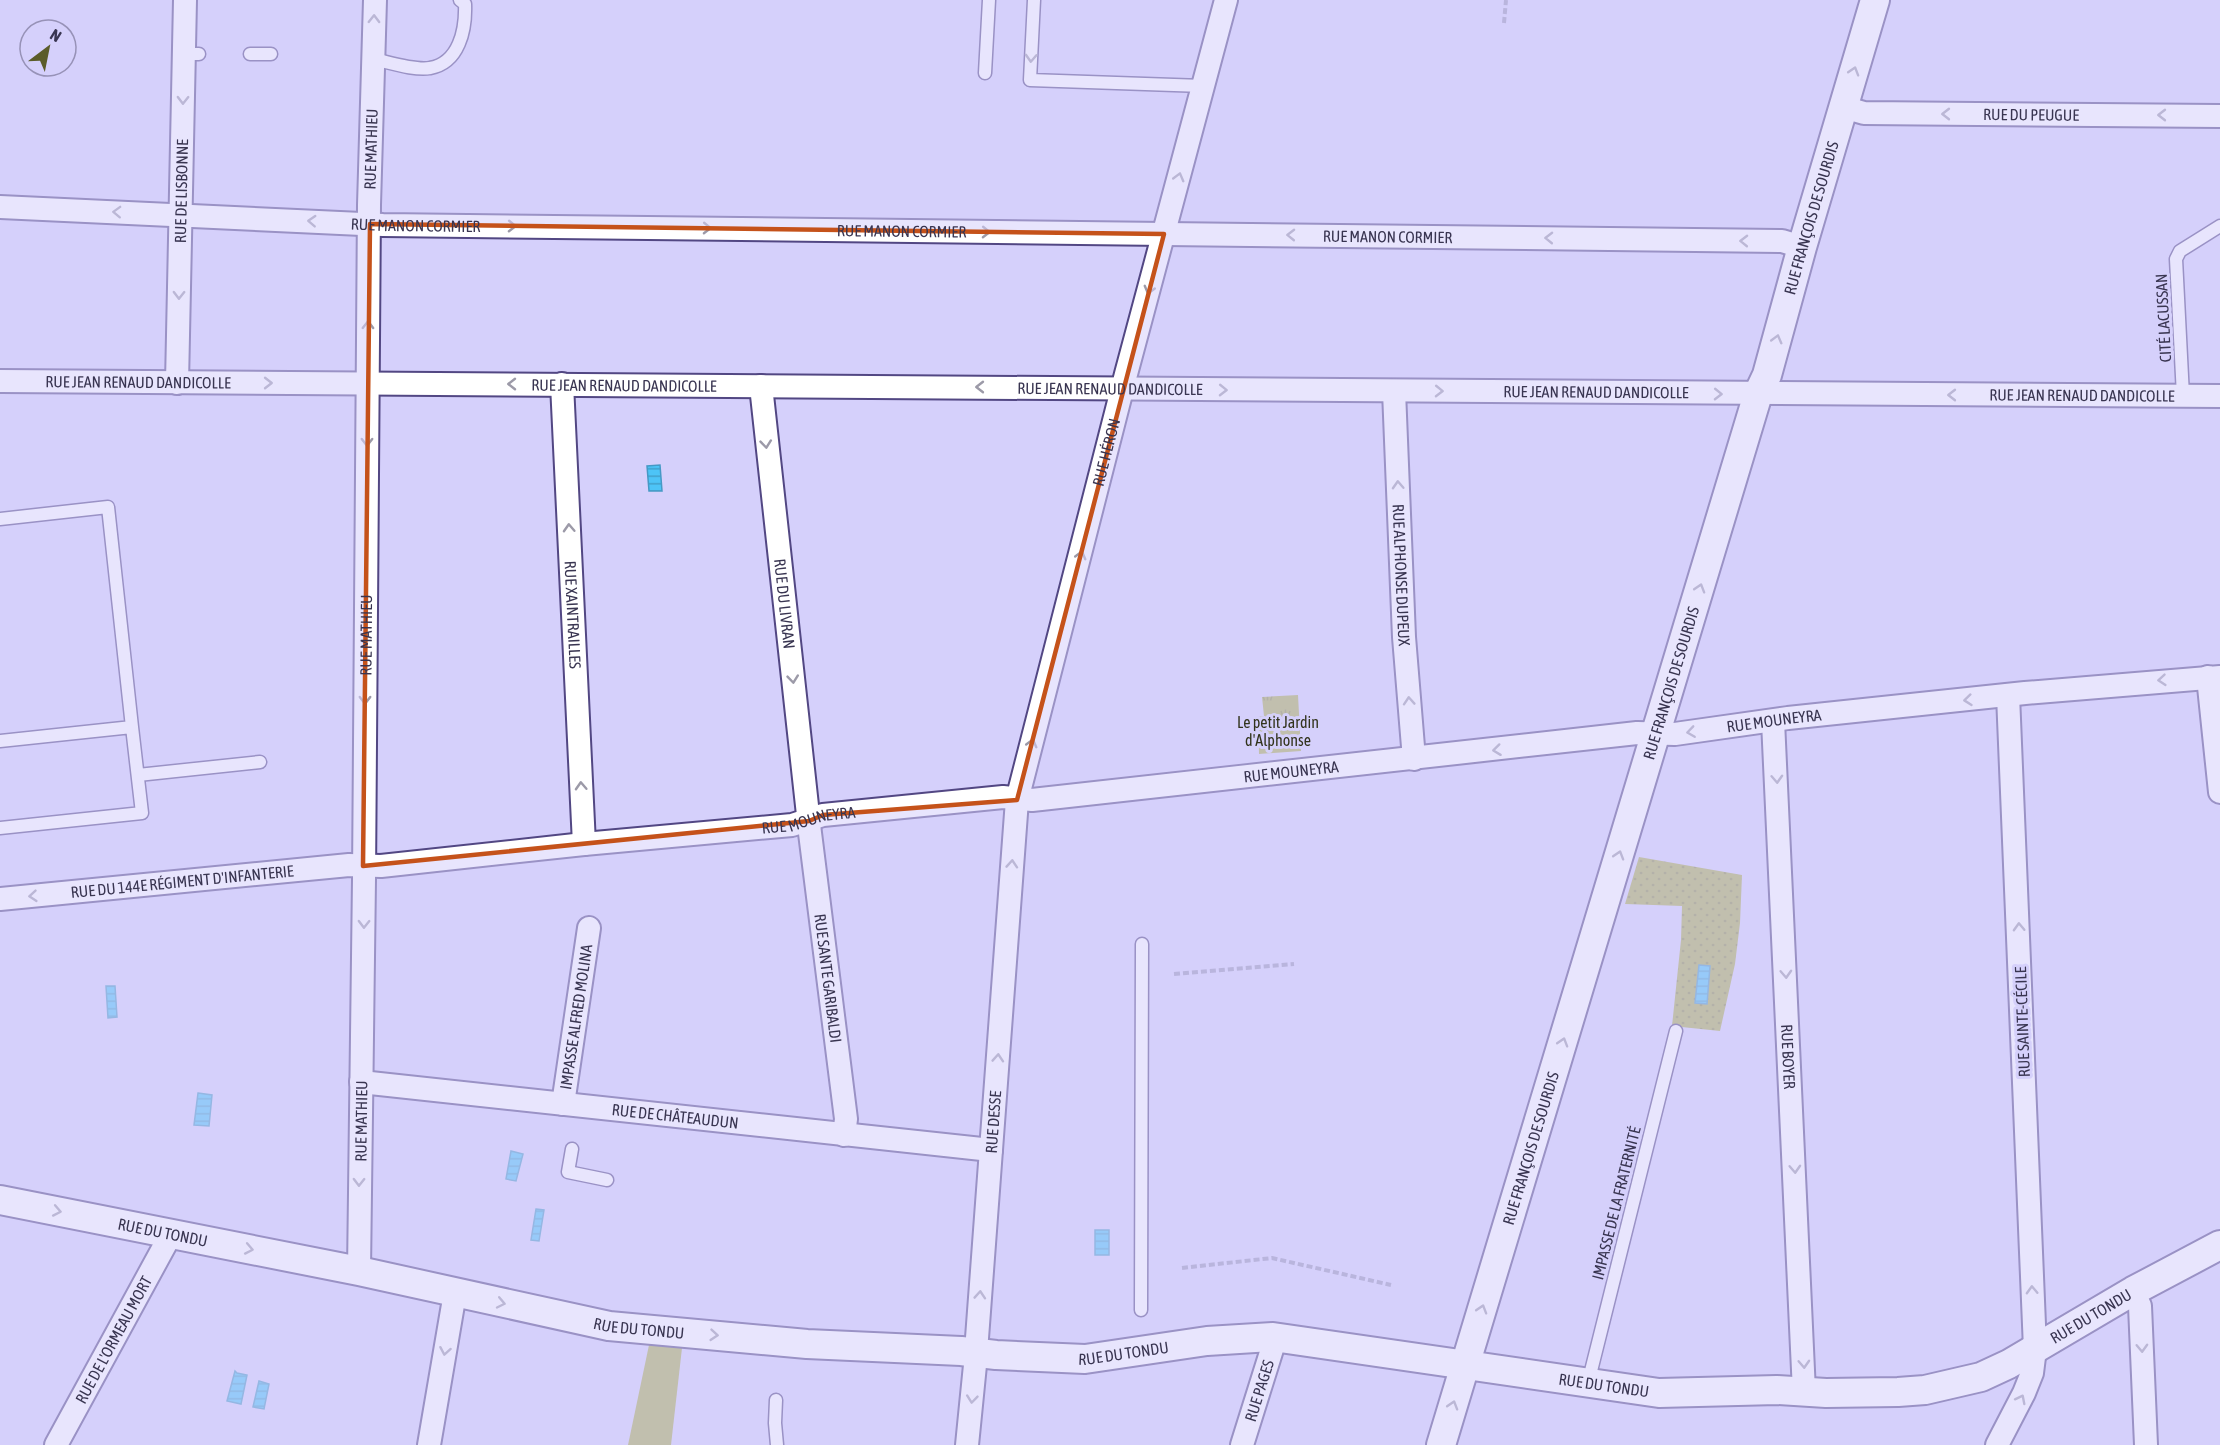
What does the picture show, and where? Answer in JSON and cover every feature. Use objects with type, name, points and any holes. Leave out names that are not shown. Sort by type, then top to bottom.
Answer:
[{"type":"street","name":"RUE DE LISBONNE","points":[[177,383],[181,214],[192,54],[185,0]]},
{"type":"street","name":"RUE MATHIEU","points":[[359,1271],[367,383],[375,0]]},
{"type":"street","name":"RUE HÉRON","points":[[1017,800],[1226,0]]},
{"type":"street","name":"RUE FRANÇOIS DE SOURDIS","points":[[1441,1445],[1758,394],[1767,375],[1875,0]]},
{"type":"street","name":"RUE DU PEUGUE","points":[[1843,107],[1864,113],[2220,116]]},
{"type":"street","name":"RUE MANON CORMIER","points":[[0,207],[370,224],[1782,241],[1802,247]]},
{"type":"street","name":"RUE JEAN RENAUD DANDICOLLE","points":[[0,381],[2220,396]]},
{"type":"street","name":"RUE XAINTRAILLES","points":[[562,384],[584,844]]},
{"type":"street","name":"RUE DU LIVRAN","points":[[761,386],[809,821]]},
{"type":"street","name":"RUE ALPHONSE DUPEUX","points":[[1394,391],[1404,637],[1414,759]]},
{"type":"street","name":"RUE MOUNEYRA","points":[[363,866],[792,825],[823,816],[1004,797],[1017,800],[1414,759],[1637,733],[1675,734],[1788,718],[2008,695],[2214,677]]},
{"type":"street","points":[[2214,677],[2220,792]]},
{"type":"street","name":"RUE SAINTE-CÉCILE","points":[[1997,1445],[2032,1373],[2035,1348],[2008,695]]},
{"type":"street","name":"RUE BOYER","points":[[1773,721],[1804,1392]]},
{"type":"street","name":"RUE DESSE","points":[[967,1445],[976,1353],[1017,800]]},
{"type":"street","name":"RUE SANTE GARIBALDI","points":[[809,821],[846,1119],[844,1135]]},
{"type":"street","name":"RUE DU 144E RÉGIMENT D'INFANTERIE","points":[[0,899],[349,865],[363,866]]},
{"type":"street","name":"IMPASSE ALFRED MOLINA","points":[[573,1110],[589,928]]},
{"type":"street","name":"RUE DE CHÂTEAUDUN","points":[[361,1082],[573,1110],[991,1150]]},
{"type":"street","name":"RUE DU TONDU","points":[[0,1200],[359,1271],[609,1326],[778,1349],[976,1353],[1085,1359],[1142,1343],[1273,1337],[1659,1393],[1778,1390],[1898,1392],[1925,1390],[1981,1377],[2009,1364],[2133,1291],[2220,1245]]},
{"type":"street","name":"RUE DE L'ORMEAU MORT","points":[[56,1445],[171,1234]]},
{"type":"street","points":[[2133,1291],[2140,1306],[2146,1445]]},
{"type":"street","points":[[429,1445],[455,1293]]},
{"type":"street","name":"RUE PAGES","points":[[1242,1445],[1273,1346],[1273,1337]]},
{"type":"lane","points":[[373,58],[428,69],[447,62],[456,50],[463,32],[466,17],[465,4],[460,0]]},
{"type":"lane","points":[[985,73],[988,0]]},
{"type":"lane","points":[[1034,0],[1030,80],[1203,86]]},
{"type":"lane","points":[[250,54],[271,54]]},
{"type":"lane","name":"CITÉ LACUSSAN","points":[[2183,396],[2176,259],[2180,251],[2220,226]]},
{"type":"lane","points":[[0,519],[108,507],[142,813],[0,828]]},
{"type":"lane","points":[[0,741],[132,727]]},
{"type":"lane","points":[[138,775],[260,762]]},
{"type":"lane","points":[[1141,1310],[1142,944]]},
{"type":"lane","name":"IMPASSE DE LA FRATERNITÉ","points":[[1588,1383],[1676,1031]]},
{"type":"lane","points":[[572,1149],[568,1172],[607,1180]]},
{"type":"lane","points":[[776,1400],[777,1445]]},
{"type":"path","points":[[1504,23],[1506,0]]},
{"type":"path","points":[[1174,974],[1294,964]]},
{"type":"path","points":[[1182,1268],[1272,1258],[1390,1285]]},
{"type":"highlighted area","points":[[370,224],[1164,234],[1017,800],[823,815],[809,821],[363,866]]},
{"type":"green space","name":"Le petit Jardin d'Alphonse","points":[[1298,695],[1301,751],[1259,754],[1258,717],[1264,716],[1262,697]]},
{"type":"green space","points":[[1639,857],[1742,875],[1735,964],[1720,1031],[1672,1026],[1681,940],[1682,906],[1625,904]]},
{"type":"green space","points":[[649,1345],[682,1348],[671,1445],[628,1445]]},
{"type":"water","points":[[660,465],[662,491],[649,491],[647,466]]},
{"type":"water","points":[[1699,965],[1710,966],[1707,1004],[1695,1003]]},
{"type":"water","points":[[106,986],[115,986],[117,1017],[108,1018]]},
{"type":"water","points":[[198,1093],[212,1095],[209,1126],[194,1125]]},
{"type":"water","points":[[511,1151],[523,1154],[516,1181],[506,1179]]},
{"type":"water","points":[[536,1209],[544,1210],[539,1241],[531,1240]]},
{"type":"water","points":[[1095,1230],[1109,1230],[1109,1255],[1095,1255]]},
{"type":"water","points":[[235,1371],[247,1375],[241,1404],[227,1401]]},
{"type":"water","points":[[259,1381],[269,1384],[264,1409],[253,1407]]}]
